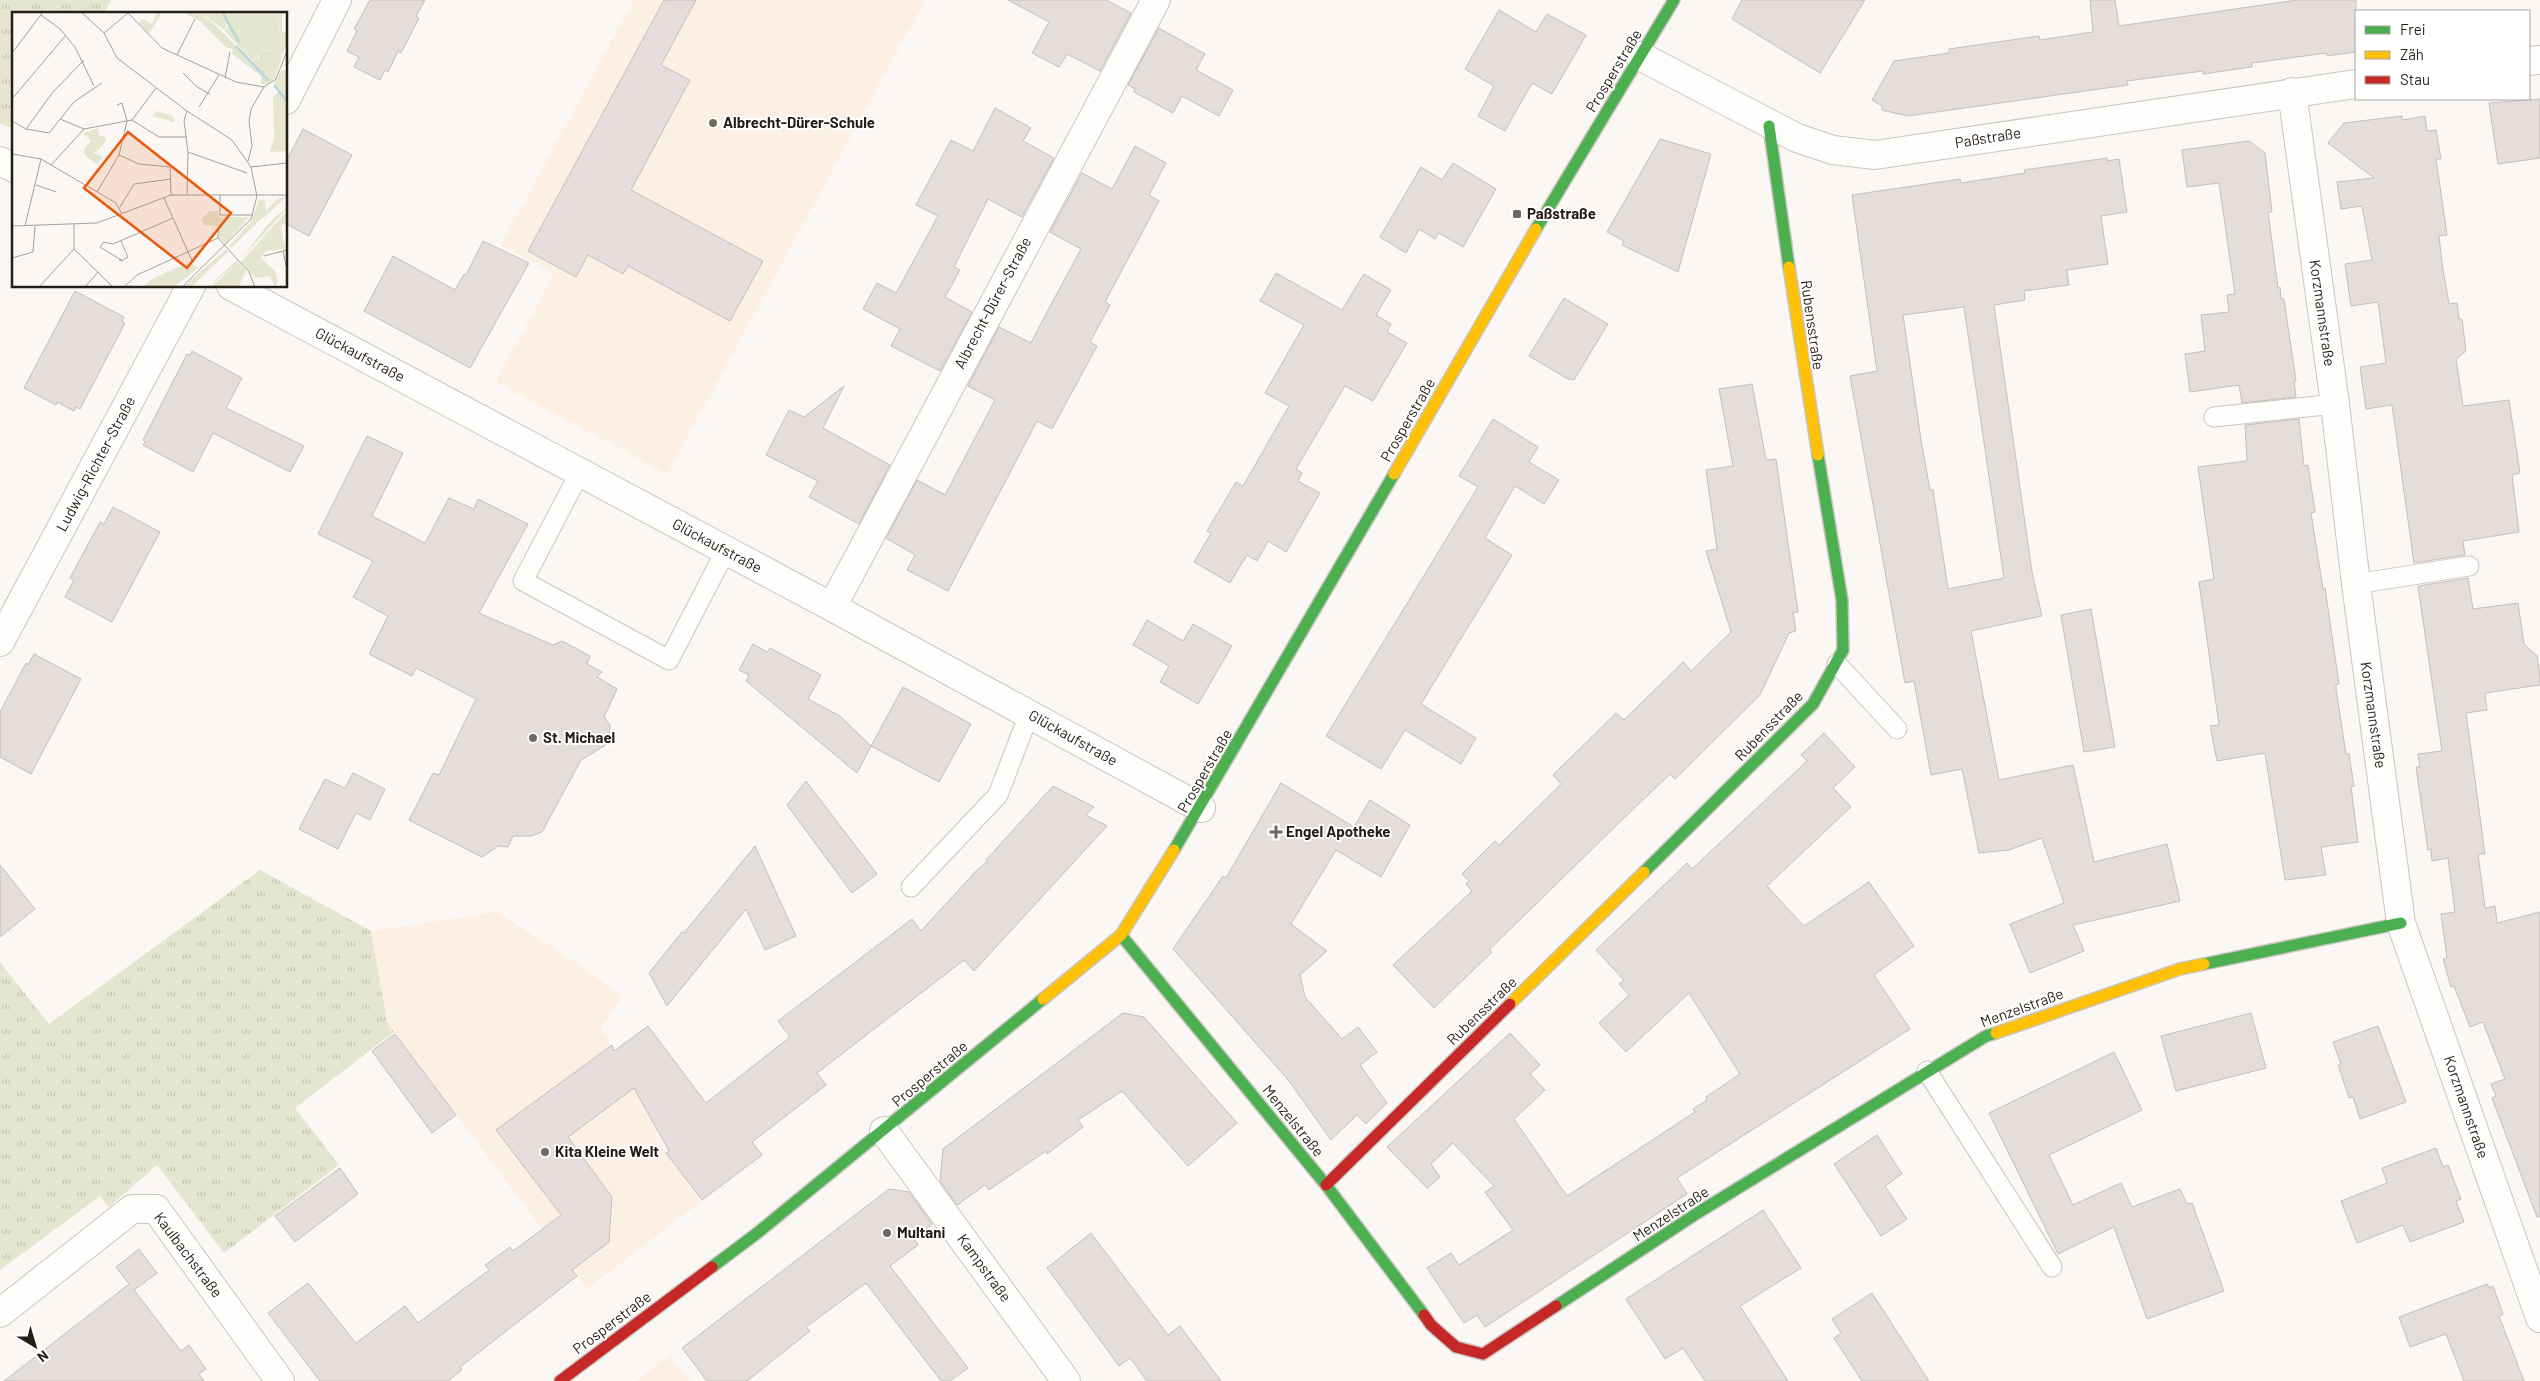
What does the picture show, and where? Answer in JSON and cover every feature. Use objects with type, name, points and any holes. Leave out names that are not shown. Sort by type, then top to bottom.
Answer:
[{"type":"street","points":[[288,96],[337,0]]},
{"type":"street","name":"Albrecht-Dürer-Straße","points":[[832,607],[1156,0]]},
{"type":"street","name":"Prosperstraße","points":[[560,1381],[756,1234],[1121,935],[1202,808],[1543,217],[1674,0]]},
{"type":"street","name":"Paßstraße","points":[[1640,56],[1769,126],[1797,138],[1833,150],[1875,156],[2292,92],[2355,84]]},
{"type":"street","name":"Korzmannstraße","points":[[2292,92],[2335,404],[2356,584],[2401,924],[2540,1318]]},
{"type":"street","name":"Rubensstraße","points":[[1326,1185],[1784,735],[1813,704],[1838,664],[1843,650],[1842,600],[1800,354],[1769,126]]},
{"type":"street","points":[[0,161],[12,167]]},
{"type":"street","name":"Ludwig-Richter-Straße","points":[[0,642],[190,288]]},
{"type":"street","name":"Glückaufstraße","points":[[235,288],[726,550],[1202,808]]},
{"type":"street","name":"Menzelstraße","points":[[1121,935],[1326,1185],[1431,1325],[1456,1347],[1483,1354],[1699,1212],[1986,1036],[2180,969],[2401,924]]},
{"type":"street","name":"Kampstraße","points":[[884,1131],[1066,1381]]},
{"type":"street","name":"Kaulbachstraße","points":[[0,1313],[132,1209],[156,1209],[280,1381]]},
{"type":"lane","points":[[2214,417],[2335,404]]},
{"type":"lane","points":[[580,472],[523,581],[669,660],[726,550]]},
{"type":"lane","points":[[2356,584],[2468,566]]},
{"type":"lane","points":[[1838,664],[1897,729]]},
{"type":"lane","points":[[911,887],[998,795],[1029,714]]},
{"type":"lane","points":[[1927,1071],[2052,1267]]},
{"type":"shaded area","name":"Albrecht-Dürer-Schule","points":[[634,0],[925,0],[667,474],[496,382],[554,274],[501,245]]},
{"type":"shaded area","points":[[497,912],[572,960],[623,996],[601,1028],[644,1105],[666,1153],[702,1201],[587,1289],[387,1022],[371,931]]},
{"type":"shaded area","points":[[670,1355],[690,1381],[637,1381]]},
{"type":"green space","points":[[0,0],[111,0],[105,12],[12,12],[12,128],[0,123]]},
{"type":"green space","points":[[260,870],[371,931],[387,1022],[394,1032],[295,1108],[339,1165],[224,1253],[157,1165],[109,1207],[100,1196],[0,1270],[0,962],[49,1024]]},
{"type":"building","points":[[370,0],[425,0],[416,16],[419,18],[401,53],[398,51],[388,72],[385,70],[380,80],[354,67],[359,57],[347,51],[357,31],[354,29]]},
{"type":"building","points":[[664,0],[696,0],[661,65],[690,80],[631,190],[763,261],[730,321],[628,266],[623,274],[588,255],[576,277],[528,251]]},
{"type":"building","points":[[1008,0],[1106,0],[1131,13],[1100,71],[1067,54],[1059,67],[1032,53],[1049,22]]},
{"type":"building","points":[[1742,0],[1865,0],[1820,73],[1732,19]]},
{"type":"building","points":[[2090,0],[2115,0],[2119,26],[2297,0],[2356,0],[2355,52],[2327,56],[2327,53],[2252,63],[2252,67],[2203,74],[2203,71],[2127,81],[2128,85],[1908,116],[1882,110],[1882,106],[1872,100],[1894,61],[1949,53],[1949,49],[2039,36],[2040,40],[2093,32]]},
{"type":"building","points":[[1499,10],[1536,32],[1547,14],[1586,35],[1552,94],[1532,83],[1505,131],[1478,116],[1494,86],[1465,69]]},
{"type":"building","points":[[1159,28],[1205,54],[1196,70],[1233,90],[1219,116],[1182,96],[1173,113],[1134,92],[1135,89],[1128,85]]},
{"type":"building","points":[[2540,99],[2540,158],[2498,164],[2489,103]]},
{"type":"building","points":[[995,108],[1031,128],[1023,141],[1054,158],[1022,217],[988,199],[954,267],[960,270],[945,297],[972,312],[940,371],[891,346],[900,329],[863,309],[877,283],[896,293],[938,216],[916,205],[951,140],[973,151]]},
{"type":"building","points":[[2402,116],[2402,120],[2425,116],[2427,131],[2436,130],[2441,159],[2436,159],[2447,235],[2439,236],[2443,270],[2449,304],[2457,303],[2459,319],[2462,319],[2466,351],[2456,359],[2463,406],[2509,400],[2520,473],[2512,475],[2519,532],[2463,541],[2465,555],[2414,563],[2392,405],[2366,409],[2360,367],[2386,363],[2378,302],[2351,306],[2345,264],[2372,260],[2362,206],[2341,209],[2337,182],[2374,178],[2328,143],[2344,123]]},
{"type":"building","points":[[303,129],[352,155],[309,236],[288,225],[288,158]]},
{"type":"building","points":[[1660,139],[1711,154],[1678,272],[1622,245],[1624,241],[1607,232]]},
{"type":"building","points":[[2249,141],[2265,153],[2272,212],[2268,212],[2278,288],[2280,287],[2281,299],[2284,299],[2296,381],[2294,381],[2296,397],[2242,403],[2239,385],[2190,392],[2185,354],[2205,351],[2201,315],[2229,312],[2227,295],[2235,294],[2219,183],[2187,187],[2182,150]]},
{"type":"building","points":[[1135,146],[1166,163],[1149,195],[1159,201],[1105,302],[1110,305],[1090,342],[1097,346],[1052,429],[1037,421],[948,591],[907,570],[915,555],[886,538],[917,480],[945,495],[995,400],[968,386],[999,327],[1031,343],[1081,249],[1050,232],[1082,173],[1112,189]]},
{"type":"building","points":[[2107,158],[2107,161],[2119,159],[2127,212],[2101,216],[2108,264],[2067,270],[2069,285],[2024,291],[2025,300],[1994,305],[2032,572],[2042,616],[1971,631],[1999,780],[2073,765],[2094,862],[2167,844],[2180,901],[2073,925],[2084,951],[2030,973],[2010,924],[2064,903],[2042,838],[2009,850],[1979,853],[1962,769],[1931,775],[1914,681],[1905,683],[1850,376],[1877,371],[1852,195],[1960,179],[1961,183],[2025,173],[2024,170]],"holes":[[[1964,307],[2004,578],[1948,589],[1933,490],[1930,490],[1921,440],[1903,315]]]},
{"type":"building","points":[[1453,163],[1496,189],[1463,247],[1439,233],[1435,239],[1419,229],[1406,253],[1380,237],[1421,167],[1442,180]]},
{"type":"building","points":[[483,241],[529,263],[470,368],[364,311],[393,256],[455,290],[464,274],[466,275]]},
{"type":"building","points":[[1276,273],[1342,310],[1364,274],[1391,290],[1376,315],[1391,324],[1387,332],[1407,343],[1373,401],[1345,386],[1296,469],[1302,473],[1298,481],[1320,493],[1286,552],[1268,541],[1257,561],[1247,555],[1230,583],[1194,562],[1211,533],[1207,531],[1236,482],[1243,486],[1289,406],[1265,393],[1304,325],[1260,301]]},
{"type":"building","points":[[75,291],[124,317],[122,321],[125,323],[80,409],[76,407],[74,411],[57,402],[56,405],[24,388]]},
{"type":"building","points":[[1564,298],[1608,324],[1574,380],[1568,379],[1529,356]]},
{"type":"building","points":[[192,351],[242,378],[226,408],[304,446],[290,472],[213,433],[193,472],[143,445],[145,442],[143,440],[187,354],[190,355]]},
{"type":"building","points":[[1752,384],[1766,460],[1776,459],[1798,612],[1793,613],[1796,631],[1789,633],[1760,695],[1675,779],[1670,774],[1623,819],[1489,950],[1492,952],[1434,1008],[1393,965],[1472,891],[1466,884],[1469,881],[1462,874],[1495,841],[1499,845],[1561,784],[1553,775],[1616,713],[1624,720],[1683,662],[1691,671],[1731,632],[1706,551],[1717,549],[1706,470],[1733,466],[1719,389]]},
{"type":"building","points":[[844,386],[823,428],[890,465],[859,524],[809,497],[818,481],[766,455],[789,410],[804,417]]},
{"type":"building","points":[[1493,419],[1538,447],[1529,462],[1559,480],[1544,504],[1515,486],[1485,538],[1512,555],[1421,704],[1476,738],[1461,764],[1405,730],[1381,769],[1326,736],[1478,487],[1459,476]]},
{"type":"building","points":[[2299,419],[2304,466],[2308,465],[2315,512],[2311,513],[2323,589],[2325,588],[2339,684],[2336,685],[2336,689],[2346,754],[2349,754],[2354,786],[2351,787],[2358,842],[2321,847],[2326,875],[2285,880],[2265,753],[2217,761],[2210,726],[2219,725],[2199,582],[2214,579],[2198,467],[2247,461],[2245,425]]},
{"type":"building","points":[[367,436],[403,453],[372,516],[425,543],[449,498],[474,509],[478,499],[528,524],[479,613],[553,645],[562,641],[590,656],[587,664],[602,672],[597,677],[617,689],[604,717],[610,725],[609,743],[581,760],[542,832],[531,836],[513,836],[508,847],[498,846],[482,857],[409,820],[433,773],[439,775],[476,699],[416,668],[412,676],[369,654],[388,616],[353,597],[373,561],[318,534]]},
{"type":"building","points":[[113,507],[160,532],[112,622],[65,597],[74,580],[70,578],[87,546],[100,522],[104,524]]},
{"type":"building","points":[[2468,578],[2473,609],[2518,603],[2524,644],[2537,656],[2540,677],[2540,685],[2485,693],[2487,710],[2466,713],[2485,854],[2478,854],[2485,908],[2495,906],[2497,923],[2540,912],[2540,1217],[2537,1217],[2492,1098],[2496,1096],[2491,1084],[2505,1079],[2483,1022],[2470,1027],[2454,986],[2451,987],[2443,959],[2447,958],[2441,914],[2455,912],[2448,858],[2432,861],[2431,849],[2428,850],[2416,767],[2420,767],[2418,754],[2442,751],[2418,586]]},
{"type":"building","points":[[2091,609],[2115,747],[2084,752],[2061,615]]},
{"type":"building","points":[[1147,620],[1183,641],[1193,624],[1232,646],[1198,704],[1160,682],[1169,666],[1133,645]]},
{"type":"building","points":[[753,644],[767,652],[770,648],[821,675],[808,699],[840,716],[871,746],[857,773],[746,681],[749,675],[739,670]]},
{"type":"building","points":[[34,654],[81,679],[31,774],[0,757],[0,712],[26,663],[28,665]]},
{"type":"building","points":[[903,687],[971,724],[939,782],[871,746]]},
{"type":"building","points":[[1824,733],[1855,767],[1833,788],[1851,807],[1767,886],[1804,926],[1869,882],[1914,946],[1874,975],[1910,1029],[1677,1178],[1687,1194],[1485,1327],[1477,1315],[1464,1323],[1427,1268],[1451,1253],[1459,1265],[1513,1230],[1485,1192],[1494,1186],[1453,1143],[1431,1164],[1440,1177],[1427,1188],[1387,1147],[1510,1033],[1540,1065],[1530,1074],[1545,1090],[1514,1119],[1567,1196],[1695,1112],[1693,1109],[1707,1100],[1706,1097],[1740,1074],[1689,993],[1626,1052],[1599,1023],[1629,995],[1619,984],[1624,980],[1596,950],[1687,863],[1692,869],[1807,761],[1801,755]]},
{"type":"building","points":[[353,773],[385,789],[370,820],[356,813],[338,849],[299,829],[325,779],[345,788]]},
{"type":"building","points":[[806,781],[877,874],[852,893],[787,805]]},
{"type":"building","points":[[1281,783],[1354,827],[1370,800],[1410,825],[1381,877],[1336,850],[1291,924],[1327,951],[1300,975],[1305,997],[1342,1039],[1358,1027],[1377,1052],[1360,1065],[1387,1103],[1366,1124],[1357,1115],[1331,1140],[1289,1081],[1173,949],[1223,876],[1226,878]]},
{"type":"building","points":[[1053,786],[1094,807],[1086,815],[1107,826],[974,971],[964,960],[817,1073],[826,1085],[752,1142],[762,1155],[702,1200],[666,1153],[669,1151],[634,1088],[568,1137],[612,1197],[609,1242],[572,1270],[577,1276],[460,1367],[462,1370],[448,1381],[320,1381],[268,1313],[308,1283],[356,1343],[405,1306],[418,1323],[489,1270],[485,1265],[510,1247],[513,1251],[561,1215],[496,1130],[612,1045],[614,1051],[648,1026],[706,1103],[790,1037],[778,1021],[912,919],[921,931],[975,872],[987,862],[986,860]]},
{"type":"building","points":[[755,846],[796,936],[765,950],[746,909],[667,1006],[649,973]]},
{"type":"building","points":[[0,865],[35,909],[0,937]]},
{"type":"building","points":[[1123,1013],[1144,1017],[1237,1123],[1188,1166],[1122,1091],[1078,1120],[1083,1127],[1047,1154],[1046,1151],[989,1190],[985,1185],[957,1205],[940,1181],[943,1149]]},
{"type":"building","points":[[2251,1013],[2266,1068],[2176,1091],[2161,1036]]},
{"type":"building","points":[[2378,1026],[2406,1102],[2360,1119],[2353,1097],[2349,1098],[2338,1065],[2341,1064],[2333,1042]]},
{"type":"building","points":[[395,1034],[456,1115],[432,1133],[372,1051]]},
{"type":"building","points":[[2114,1052],[2142,1110],[2049,1155],[2073,1205],[2121,1183],[2132,1207],[2180,1189],[2187,1204],[2192,1203],[2224,1291],[2147,1319],[2114,1227],[2058,1254],[1989,1113]]},
{"type":"building","points":[[1877,1135],[1902,1174],[1885,1186],[1907,1219],[1881,1236],[1834,1164]]},
{"type":"building","points":[[2436,1148],[2443,1167],[2448,1165],[2461,1199],[2456,1201],[2464,1222],[2410,1242],[2403,1225],[2357,1243],[2341,1201],[2387,1183],[2382,1168]]},
{"type":"building","points":[[340,1168],[358,1194],[295,1242],[275,1216]]},
{"type":"building","points":[[889,1189],[909,1192],[932,1224],[914,1239],[918,1245],[890,1266],[968,1368],[950,1381],[941,1381],[866,1283],[806,1327],[810,1331],[747,1381],[707,1381],[682,1348]]},
{"type":"building","points":[[1763,1210],[1801,1268],[1740,1306],[1788,1381],[1705,1381],[1683,1348],[1665,1359],[1626,1299]]},
{"type":"building","points":[[1091,1233],[1168,1335],[1180,1326],[1221,1381],[1147,1381],[1130,1358],[1119,1366],[1047,1268]]},
{"type":"building","points":[[139,1249],[157,1273],[134,1290],[181,1351],[189,1345],[206,1369],[199,1374],[204,1381],[4,1381],[129,1284],[116,1267]]},
{"type":"building","points":[[2487,1284],[2489,1288],[2493,1286],[2503,1314],[2499,1316],[2524,1381],[2464,1381],[2446,1334],[2410,1347],[2399,1317]]},
{"type":"building","points":[[1872,1293],[1929,1381],[1862,1381],[1834,1338],[1841,1333],[1832,1319]]},
{"type":"traffic: fast","points":[[1536,229],[1674,0]]},
{"type":"traffic: fast","points":[[1769,126],[1789,267]]},
{"type":"traffic: fast","points":[[1644,872],[1813,704],[1843,650],[1842,600],[1818,455]]},
{"type":"traffic: fast","points":[[1174,850],[1394,474]]},
{"type":"traffic: fast","points":[[2204,964],[2401,923]]},
{"type":"traffic: fast","points":[[1121,935],[1326,1185],[1424,1315]]},
{"type":"traffic: fast","points":[[712,1267],[756,1234],[1043,999]]},
{"type":"traffic: fast","points":[[1556,1306],[1699,1212],[1986,1036],[1996,1033]]},
{"type":"traffic: slow","points":[[1394,474],[1536,229]]},
{"type":"traffic: slow","points":[[1789,267],[1818,455]]},
{"type":"traffic: slow","points":[[1043,999],[1121,935],[1174,850]]},
{"type":"traffic: slow","points":[[1510,1004],[1644,872]]},
{"type":"traffic: slow","points":[[1996,1033],[2180,969],[2204,964]]},
{"type":"traffic: jam","points":[[1326,1185],[1510,1004]]},
{"type":"traffic: jam","points":[[560,1381],[712,1267]]},
{"type":"traffic: jam","points":[[1424,1315],[1431,1325],[1456,1347],[1483,1354],[1556,1306]]},
{"type":"place","name":"Albrecht-Dürer-Schule","points":[[713,123]]},
{"type":"place","name":"Paßstraße","points":[[1517,214]]},
{"type":"place","name":"St. Michael","points":[[533,738]]},
{"type":"place","name":"Engel Apotheke","points":[[1276,832]]},
{"type":"place","name":"Kita Kleine Welt","points":[[545,1152]]},
{"type":"place","name":"Multani","points":[[887,1233]]}]
